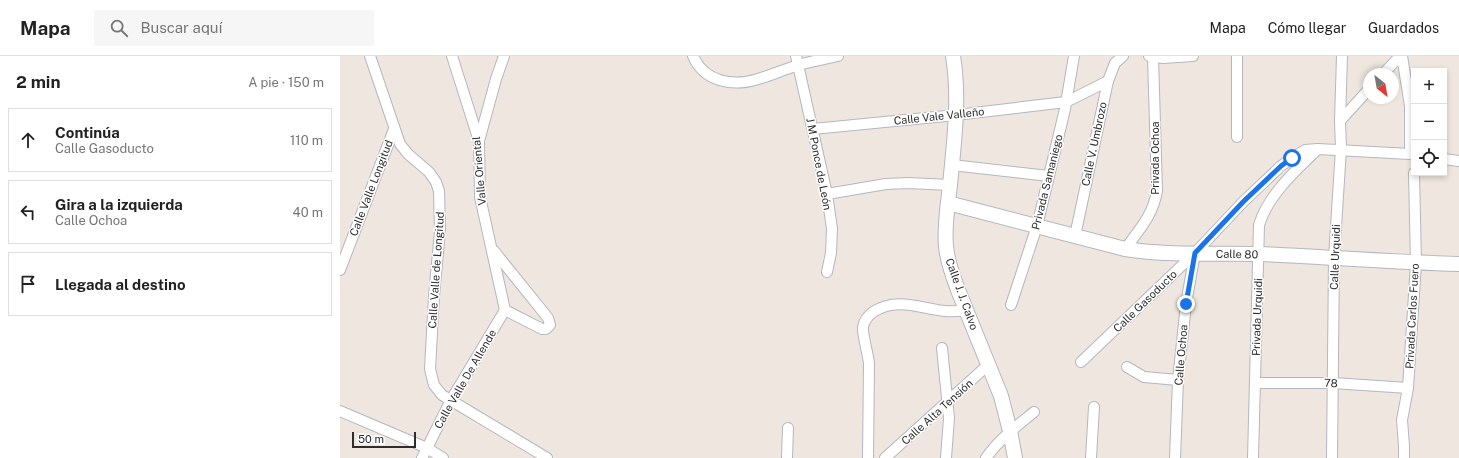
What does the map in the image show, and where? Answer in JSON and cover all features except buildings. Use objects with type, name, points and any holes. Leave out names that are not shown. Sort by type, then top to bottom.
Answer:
[{"type":"street","name":"Calle Valle de Longitud","points":[[370,56],[394,129],[403,150],[429,172],[436,182],[439,191],[440,231],[434,296],[430,369],[432,380],[437,391],[547,458]]},
{"type":"street","name":"Valle Oriental","points":[[452,56],[479,141],[480,197],[505,310]]},
{"type":"street","points":[[479,141],[504,56]]},
{"type":"street","points":[[693,56],[701,70],[712,78],[732,82],[746,82],[758,79],[798,60],[838,56]]},
{"type":"street","name":"Calle J. J. Calvo","points":[[953,56],[956,82],[956,115],[948,203],[946,246],[952,272],[1001,396],[1015,458]]},
{"type":"street","name":"Privada Samaniego","points":[[1011,306],[1037,226],[1066,102],[1074,56]]},
{"type":"street","name":"Calle V. Umbrozo","points":[[1075,236],[1108,81],[1114,63],[1123,56]]},
{"type":"street","points":[[1151,57],[1163,58],[1192,56]]},
{"type":"street","points":[[1237,56],[1237,137]]},
{"type":"street","name":"Calle Urquidi","points":[[1332,458],[1334,258],[1341,149],[1340,121],[1342,56]]},
{"type":"street","points":[[1389,68],[1401,56]]},
{"type":"street","points":[[1401,56],[1410,106],[1412,140]]},
{"type":"street","name":"Privada Ochoa","points":[[1126,249],[1151,214],[1157,191],[1151,57]]},
{"type":"street","name":"J M Ponce de León","points":[[798,60],[832,229],[827,272]]},
{"type":"street","name":"Calle Vale Valleño","points":[[813,129],[956,115],[1066,102],[1108,81]]},
{"type":"street","points":[[1340,121],[1363,96]]},
{"type":"street","name":"Calle Valle Longitud","points":[[340,270],[394,129]]},
{"type":"street","name":"Calle Gasoducto","points":[[1081,362],[1195,253],[1243,202],[1281,166],[1292,158],[1305,150],[1318,149],[1341,149],[1411,156]]},
{"type":"street","name":"Privada Urquidi","points":[[1253,458],[1259,225],[1263,213],[1278,190],[1318,149]]},
{"type":"street","points":[[1447,159],[1459,160]]},
{"type":"street","points":[[952,165],[1049,176]]},
{"type":"street","name":"Privada Carlos Fuero","points":[[1404,458],[1402,420],[1408,388],[1416,263],[1414,176]]},
{"type":"street","points":[[826,194],[886,184],[908,182],[950,185]]},
{"type":"street","name":"Calle 80","points":[[948,203],[1126,249],[1161,254],[1258,254],[1459,264]]},
{"type":"street","points":[[492,249],[548,318],[550,325],[546,329],[542,329],[505,310]]},
{"type":"street","name":"Calle Ochoa","points":[[1175,458],[1178,380],[1186,304],[1195,253]]},
{"type":"street","points":[[868,458],[869,363],[863,330],[864,321],[871,314],[884,306],[898,304],[950,311],[966,310]]},
{"type":"street","name":"Calle Valle De Allende","points":[[422,458],[451,400],[505,310]]},
{"type":"street","points":[[942,348],[947,403],[948,431],[946,458]]},
{"type":"street","name":"Calle Alta Tensión","points":[[885,458],[988,365]]},
{"type":"street","points":[[1127,367],[1144,377],[1178,380]]},
{"type":"street","name":"78","points":[[1255,383],[1332,382],[1408,388]]},
{"type":"street","points":[[1091,458],[1094,407]]},
{"type":"street","points":[[340,410],[427,448],[443,458]]},
{"type":"street","points":[[986,458],[1010,431],[1034,412]]},
{"type":"street","points":[[787,458],[788,428]]},
{"type":"route","points":[[1186,304],[1195,253],[1257,188],[1292,158]]}]
